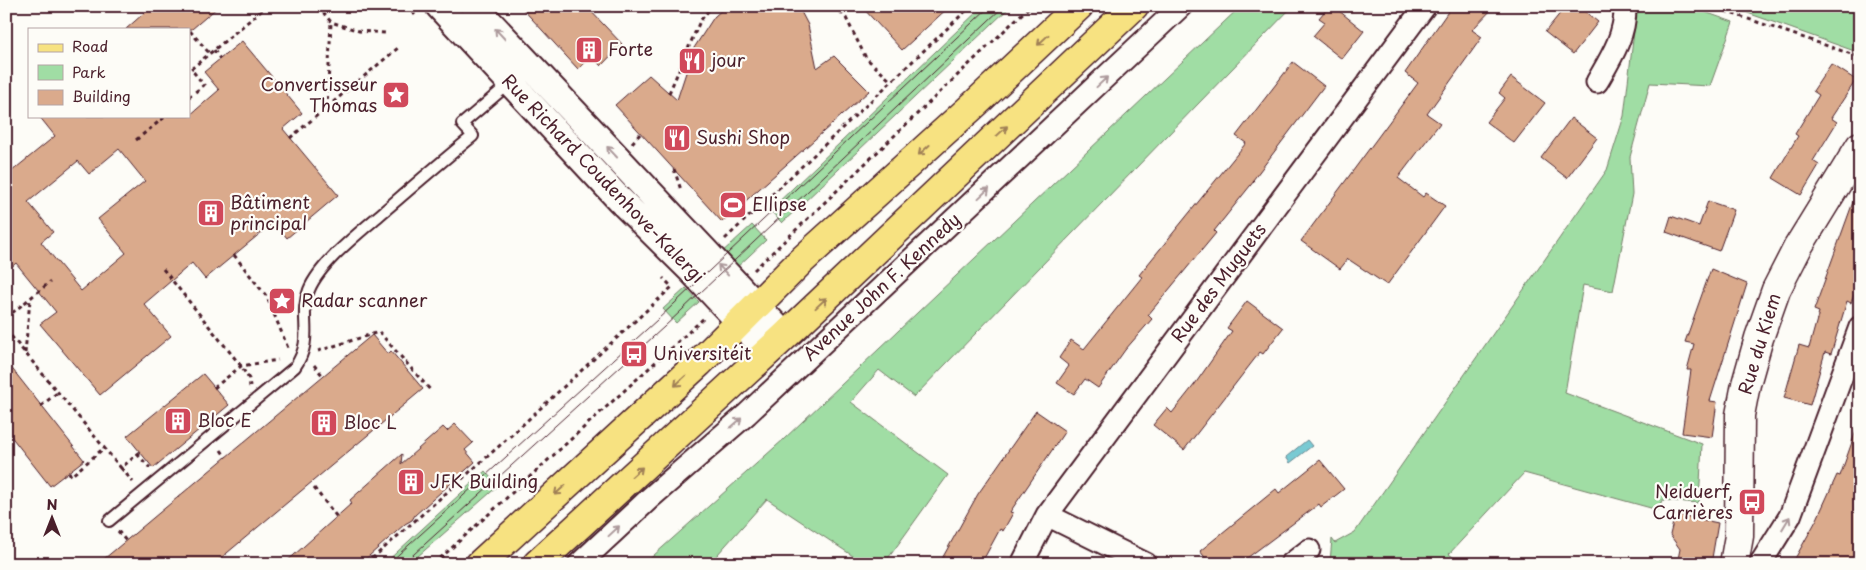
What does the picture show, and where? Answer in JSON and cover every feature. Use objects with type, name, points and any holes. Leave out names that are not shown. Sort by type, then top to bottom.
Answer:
[{"type":"main road","points":[[480,564],[699,363],[800,262],[976,103],[1079,6]]},
{"type":"main road","name":"Avenue John F. Kennedy","points":[[537,564],[776,344],[1134,6]]},
{"type":"main road","name":"Rue du Kiem","points":[[1734,564],[1739,536],[1740,415],[1746,384],[1759,338],[1776,290],[1794,255],[1821,206],[1860,146]]},
{"type":"street","name":"Rue Richard Coudenhove-Kalergi","points":[[474,6],[520,74]]},
{"type":"street","name":"Avenue John F. Kennedy","points":[[579,564],[650,498],[747,414],[1181,6]]},
{"type":"street","name":"Rue des Muguets","points":[[1022,564],[1047,515],[1424,6]]},
{"type":"street","points":[[1597,82],[1617,48],[1626,22],[1625,6]]},
{"type":"street","name":"Rue Richard Coudenhove-Kalergi","points":[[446,9],[520,74],[776,344]]},
{"type":"street","points":[[1760,564],[1790,516],[1860,327]]},
{"type":"street","points":[[1047,515],[1146,564]]},
{"type":"street","points":[[1291,564],[1310,550]]},
{"type":"lane","points":[[109,521],[294,368],[297,357],[306,342],[309,291],[320,274],[346,243],[472,136],[462,124],[520,74]]},
{"type":"path","points":[[190,96],[204,85],[191,69],[267,6]]},
{"type":"path","points":[[318,6],[331,22],[359,31],[385,33]]},
{"type":"path","points":[[669,93],[700,22],[712,6]]},
{"type":"path","points":[[835,6],[846,18],[866,58],[891,81]]},
{"type":"path","points":[[723,241],[971,6]]},
{"type":"path","points":[[1710,6],[1860,57]]},
{"type":"path","points":[[327,108],[331,22]]},
{"type":"path","points":[[190,31],[210,54]]},
{"type":"path","points":[[290,138],[398,48]]},
{"type":"path","points":[[214,50],[220,59]]},
{"type":"path","points":[[136,140],[164,118]]},
{"type":"path","points":[[632,143],[641,134]]},
{"type":"path","points":[[674,169],[682,195]]},
{"type":"path","points":[[234,255],[267,297],[297,357]]},
{"type":"path","points":[[163,269],[241,366]]},
{"type":"path","points":[[6,318],[50,282]]},
{"type":"path","points":[[366,564],[511,435],[672,287]]},
{"type":"path","points":[[25,353],[30,299]]},
{"type":"path","points":[[6,330],[137,487]]},
{"type":"path","points":[[214,388],[241,366],[297,357],[379,332],[432,392]]},
{"type":"path","points":[[41,406],[58,392]]},
{"type":"path","points":[[69,472],[71,476],[104,448]]},
{"type":"path","points":[[121,468],[138,453],[147,465]]},
{"type":"path","points":[[314,488],[337,517]]},
{"type":"path","points":[[252,560],[256,564]]},
{"type":"green space","points":[[983,6],[1011,6],[782,223],[770,210]]},
{"type":"green space","points":[[1241,6],[1293,6],[914,397],[879,370],[851,402],[948,475],[884,564],[865,564],[767,499],[709,564],[644,564],[784,439]]},
{"type":"green space","points":[[1637,6],[1688,6],[1733,22],[1710,86],[1650,83],[1630,157],[1632,194],[1613,291],[1583,285],[1565,393],[1702,444],[1699,503],[1662,500],[1658,510],[1524,473],[1449,554],[1462,564],[1327,564],[1330,562],[1332,539],[1335,543],[1355,532],[1607,170],[1624,116]]},
{"type":"green space","points":[[1728,6],[1860,6],[1860,53]]},
{"type":"green space","points":[[752,225],[766,240],[734,270],[720,254]]},
{"type":"green space","points":[[686,288],[699,302],[676,323],[663,309]]},
{"type":"green space","points":[[485,471],[498,486],[409,564],[384,564]]},
{"type":"water","points":[[1307,440],[1312,446],[1290,463],[1286,457]]},
{"type":"building","points":[[152,6],[219,6],[192,29],[127,28]]},
{"type":"building","name":"Forte","points":[[520,6],[586,6],[622,44],[601,66],[592,56],[578,69]]},
{"type":"building","points":[[726,6],[798,6],[808,25],[817,68],[834,56],[869,91],[722,222],[615,105],[649,75],[677,100],[694,48],[714,17]]},
{"type":"building","points":[[861,6],[950,6],[902,50]]},
{"type":"building","points":[[1329,6],[1333,6],[1364,31],[1342,59],[1313,36],[1325,22],[1319,18]]},
{"type":"building","points":[[1452,6],[1495,6],[1472,30],[1482,37],[1427,114],[1440,123],[1398,178],[1423,197],[1426,193],[1445,206],[1387,285],[1348,259],[1340,269],[1301,241],[1418,83],[1405,73]]},
{"type":"building","points":[[1566,6],[1578,6],[1598,22],[1573,54],[1545,32]]},
{"type":"building","name":"Bâtiment principal","points":[[242,41],[302,113],[283,129],[338,195],[287,238],[274,222],[205,279],[192,263],[144,304],[171,336],[100,395],[40,324],[56,312],[16,263],[6,272],[6,176],[55,136],[41,118],[190,118],[190,115],[219,90],[204,72]],"holes":[[[119,149],[145,181],[98,219],[126,253],[81,291],[41,242],[53,232],[28,202],[78,161],[89,174]]]},
{"type":"building","points":[[1293,62],[1324,86],[1254,181],[1214,231],[1216,233],[1148,315],[1152,319],[1125,350],[1098,388],[1085,379],[1074,394],[1057,383],[1069,366],[1059,358],[1071,340],[1084,349],[1142,277],[1139,275],[1246,143],[1236,136]]},
{"type":"building","points":[[1831,64],[1856,80],[1831,118],[1837,122],[1813,161],[1819,165],[1801,195],[1773,178],[1798,136],[1795,134],[1819,95],[1813,91]]},
{"type":"building","points":[[1511,77],[1545,103],[1514,143],[1486,122],[1505,98],[1499,93]]},
{"type":"building","points":[[1571,118],[1597,138],[1567,178],[1541,158]]},
{"type":"building","points":[[1857,191],[1860,192],[1860,278],[1851,303],[1847,301],[1831,354],[1825,352],[1810,405],[1784,398],[1799,345],[1809,348],[1819,312],[1814,310]]},
{"type":"building","points":[[1708,201],[1734,210],[1719,251],[1666,232],[1671,216],[1699,226]]},
{"type":"building","points":[[1711,269],[1747,284],[1710,401],[1717,402],[1712,437],[1682,433],[1691,370],[1687,370],[1694,344],[1685,342]]},
{"type":"building","points":[[1247,301],[1283,328],[1263,354],[1260,352],[1184,450],[1153,425],[1167,408],[1172,413],[1195,384],[1232,331],[1227,328]]},
{"type":"building","name":"Bloc L","points":[[372,335],[388,354],[391,351],[423,389],[214,564],[98,564]]},
{"type":"building","points":[[6,361],[84,460],[50,486],[6,430]]},
{"type":"building","name":"Bloc E","points":[[203,374],[229,405],[153,468],[127,436]]},
{"type":"building","points":[[1036,411],[1065,431],[1010,512],[1013,513],[1003,531],[1000,529],[981,564],[939,564],[978,494]]},
{"type":"building","name":"JFK Building","points":[[455,424],[473,443],[465,450],[475,462],[415,515],[412,520],[360,564],[284,564],[352,503],[350,500],[402,454],[401,464],[443,427],[447,431]]},
{"type":"building","points":[[1857,428],[1860,428],[1860,555],[1854,564],[1792,564],[1817,519],[1837,475],[1840,476]]},
{"type":"building","points":[[1320,460],[1344,489],[1321,507],[1319,504],[1239,564],[1210,564],[1200,551],[1276,489],[1279,493]]},
{"type":"building","points":[[1675,514],[1718,523],[1711,564],[1677,564],[1680,549],[1670,535]]},
{"type":"tram line","points":[[388,564],[657,320],[990,6]]},
{"type":"tram line","points":[[403,564],[664,327],[1004,6]]},
{"type":"place","name":"Forte","points":[[589,50]]},
{"type":"place","name":"jour","points":[[692,61]]},
{"type":"place","name":"Convertisseur Thomas","points":[[396,95]]},
{"type":"place","name":"Sushi Shop","points":[[677,138]]},
{"type":"place","name":"Ellipse","points":[[733,205]]},
{"type":"place","name":"Bâtiment principal","points":[[211,213]]},
{"type":"place","name":"Radar scanner","points":[[282,301]]},
{"type":"place","name":"Universitéit","points":[[634,354]]},
{"type":"place","name":"Bloc E","points":[[178,421]]},
{"type":"place","name":"Bloc L","points":[[324,423]]},
{"type":"place","name":"JFK Building","points":[[411,482]]},
{"type":"place","name":"Neiduerf, Carrières","points":[[1752,502]]}]
